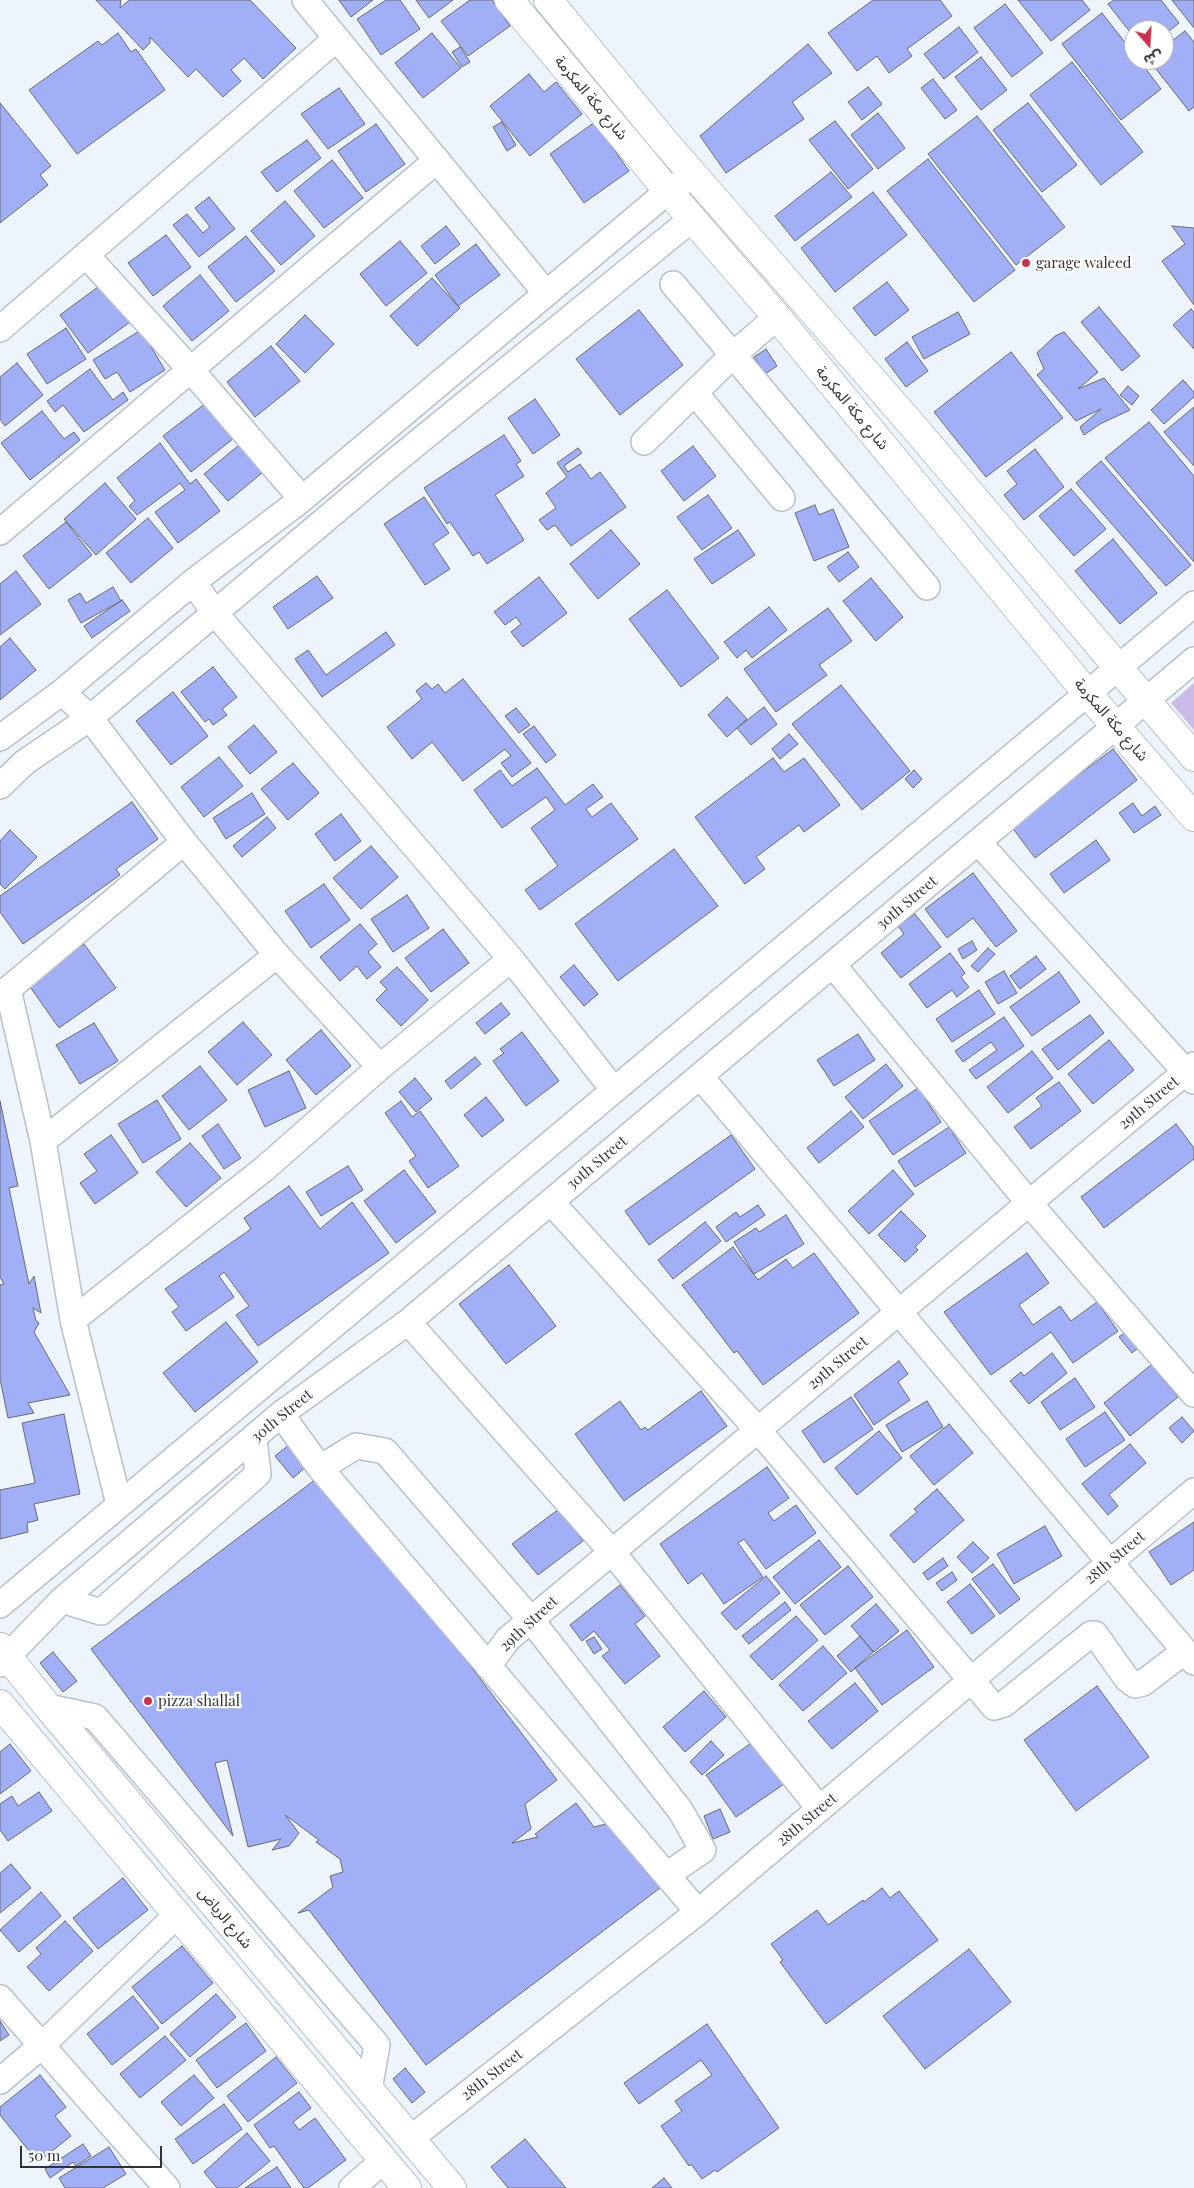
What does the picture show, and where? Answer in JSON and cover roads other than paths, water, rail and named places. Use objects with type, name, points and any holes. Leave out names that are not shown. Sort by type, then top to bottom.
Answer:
[{"type":"main road","name":"شارع مكة المكرمة","points":[[509,0],[668,191],[777,317],[1087,693],[1194,817]]},
{"type":"main road","name":"شارع مكة المكرمة","points":[[548,0],[694,175],[913,426],[1194,757]]},
{"type":"main road","name":"شارع الرياض","points":[[2,1656],[48,1707],[452,2188]]},
{"type":"main road","points":[[0,1704],[408,2188]]},
{"type":"street","points":[[305,0],[545,292]]},
{"type":"street","points":[[0,329],[336,39]]},
{"type":"street","points":[[0,532],[437,160]]},
{"type":"street","points":[[0,738],[62,692],[193,582],[302,499],[545,292],[668,191],[694,175]]},
{"type":"street","points":[[0,786],[25,762],[90,718],[397,459],[693,218]]},
{"type":"street","points":[[86,255],[190,369],[302,499]]},
{"type":"street","points":[[673,284],[927,587]]},
{"type":"street","points":[[644,442],[733,355],[777,317]]},
{"type":"street","points":[[695,393],[782,498]]},
{"type":"street","points":[[193,582],[214,612],[511,959],[613,1089]]},
{"type":"street","points":[[0,1605],[613,1089],[1194,604]]},
{"type":"street","name":"30th Street","points":[[2,1656],[62,1600],[254,1439],[281,1414],[408,1322],[1194,660]]},
{"type":"street","points":[[62,692],[90,718],[184,842],[277,955],[380,1067]]},
{"type":"street","points":[[119,1504],[73,1320],[43,1141],[4,992],[184,842]]},
{"type":"street","points":[[978,843],[1191,1072]]},
{"type":"street","points":[[43,1141],[277,955]]},
{"type":"street","points":[[73,1320],[264,1169],[380,1067],[511,959]]},
{"type":"street","points":[[833,966],[1029,1203],[1194,1394]]},
{"type":"street","name":"29th Street","points":[[488,1666],[508,1639],[1029,1203],[1191,1072]]},
{"type":"street","points":[[551,1202],[758,1430],[994,1707],[1004,1704],[1091,1634],[1095,1634],[1127,1679],[1135,1685],[1143,1683],[1189,1657],[700,1076]]},
{"type":"street","points":[[408,1322],[612,1552],[820,1809]]},
{"type":"street","points":[[281,1414],[320,1468],[698,1912]]},
{"type":"street","points":[[62,1600],[101,1612],[258,1474],[254,1439]]},
{"type":"street","points":[[320,1468],[356,1446],[385,1451],[531,1620],[680,1810],[703,1850],[666,1875]]},
{"type":"street","name":"28th Street","points":[[410,2140],[698,1912],[1194,1491]]},
{"type":"street","points":[[0,2081],[42,2046],[177,1914]]},
{"type":"street","points":[[0,1998],[167,2188]]},
{"type":"street","points":[[352,2188],[384,2160]]},
{"type":"place","name":"garage waleed","points":[[1026,263]]},
{"type":"place","name":"pizza shallal","points":[[148,1701]]}]
